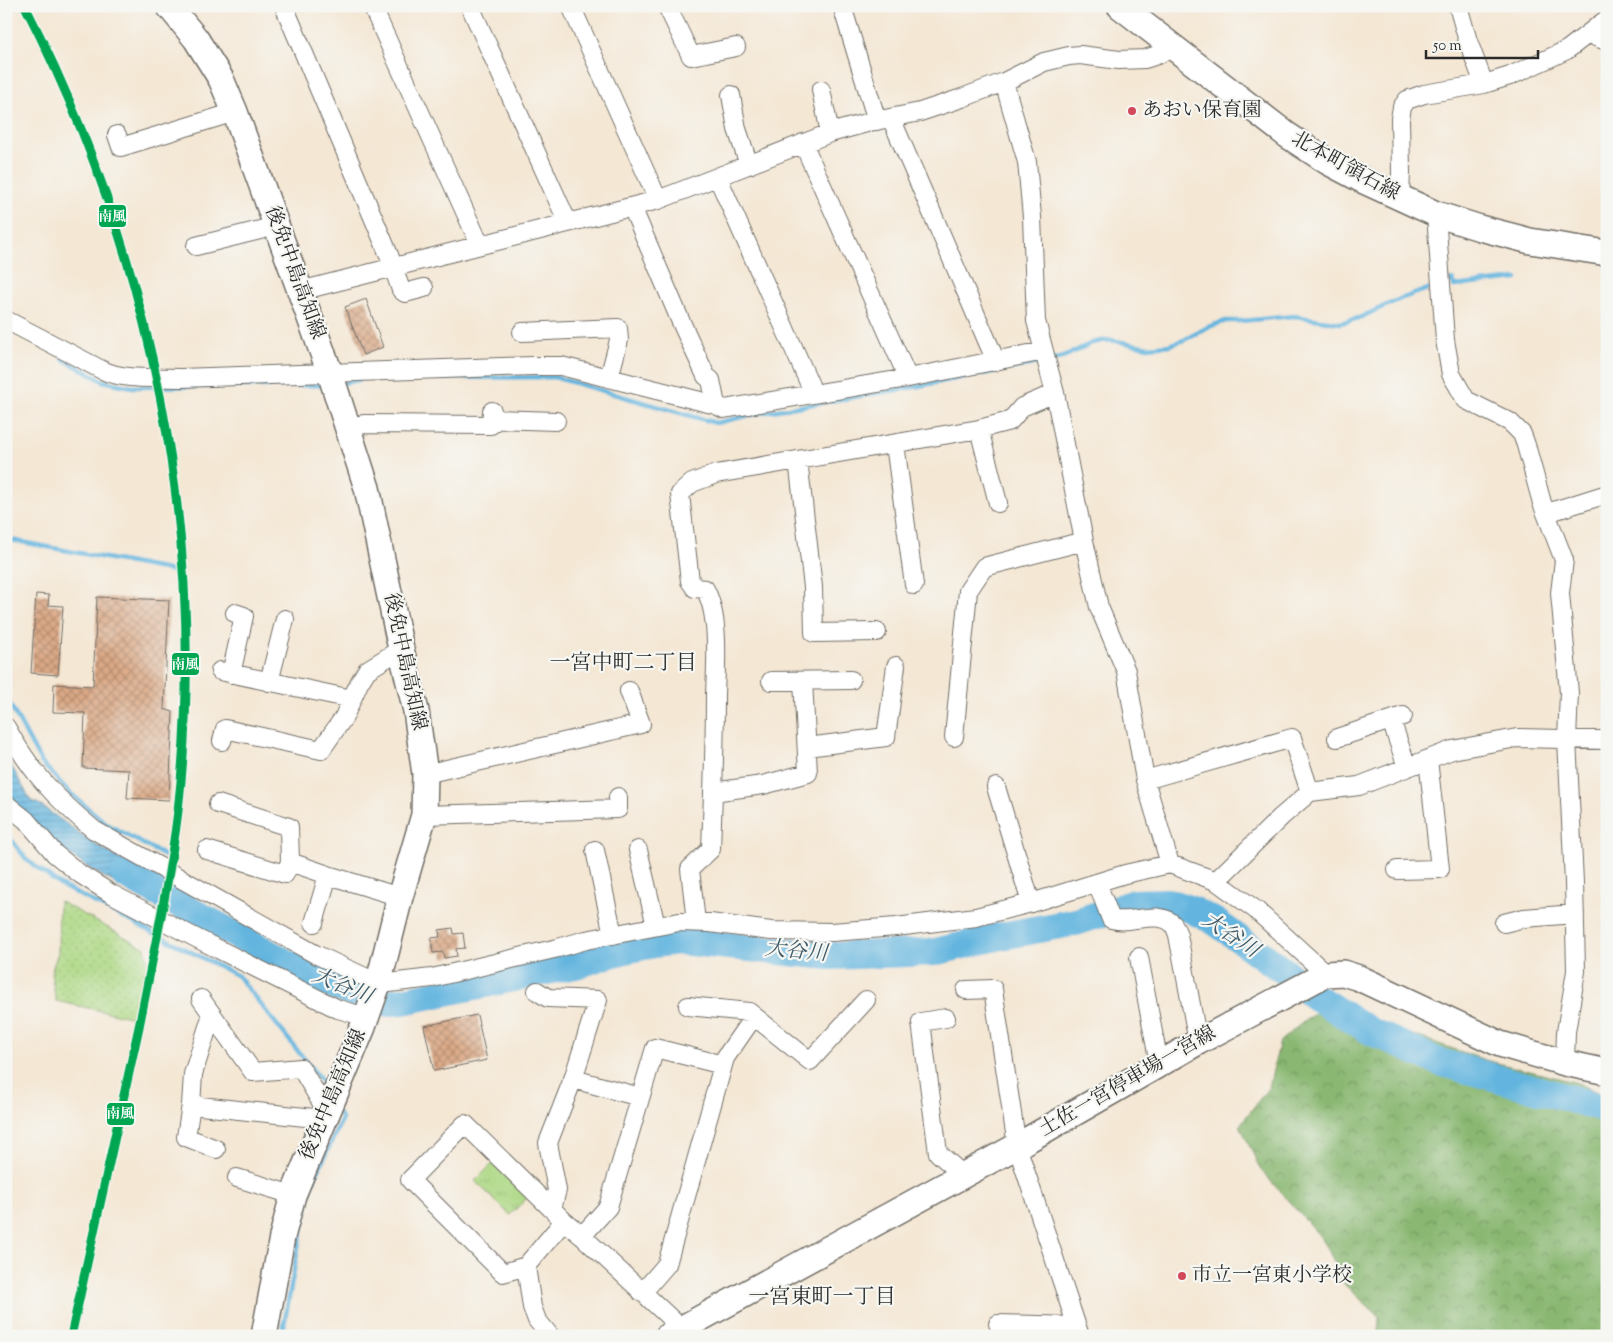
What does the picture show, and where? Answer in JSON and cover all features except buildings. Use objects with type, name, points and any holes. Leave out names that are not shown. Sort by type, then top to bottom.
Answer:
[{"type":"main road","name":"後免中島高知線","points":[[169,6],[196,39],[221,79],[235,112],[349,428],[368,488],[401,649],[416,711],[426,774],[424,815],[400,897],[378,985],[363,1027],[293,1194],[282,1236],[264,1336]]},
{"type":"main road","name":"北本町領石線","points":[[1120,6],[1287,135],[1328,162],[1364,182],[1436,214],[1480,228],[1530,241],[1607,253]]},
{"type":"main road","points":[[1326,974],[1343,973],[1359,978],[1500,1044],[1564,1063],[1607,1072]]},
{"type":"main road","name":"土佐一宮停車場一宮線","points":[[674,1332],[1017,1146],[1198,1042],[1326,974]]},
{"type":"street","points":[[284,6],[389,255],[401,290],[405,293],[424,288]]},
{"type":"street","points":[[372,6],[480,245]]},
{"type":"street","points":[[470,6],[568,223]]},
{"type":"street","points":[[571,6],[658,200]]},
{"type":"street","points":[[667,6],[691,56],[736,47]]},
{"type":"street","points":[[842,6],[884,120],[992,352],[994,362]]},
{"type":"street","points":[[1458,6],[1468,42],[1484,84]]},
{"type":"street","points":[[1400,198],[1400,119],[1402,106],[1407,100],[1415,96],[1484,84],[1510,76],[1567,50],[1607,19]]},
{"type":"street","points":[[1590,33],[1607,42]]},
{"type":"street","points":[[300,292],[658,200],[830,133],[920,112],[1004,82],[1044,62],[1080,55],[1119,60],[1145,59],[1160,54],[1170,44]]},
{"type":"street","points":[[1004,82],[1026,162],[1032,217],[1036,321],[1055,393],[1099,607],[1126,672],[1145,780],[1170,864]]},
{"type":"street","points":[[821,90],[830,133]]},
{"type":"street","points":[[731,95],[737,128],[749,165]]},
{"type":"street","points":[[116,135],[122,147],[235,112]]},
{"type":"street","points":[[803,144],[908,378]]},
{"type":"street","points":[[718,178],[806,376],[812,394]]},
{"type":"street","points":[[632,207],[681,322],[706,376],[712,380],[716,405]]},
{"type":"street","points":[[1436,214],[1445,340],[1451,374],[1466,400],[1510,422],[1522,434],[1542,502],[1564,560],[1560,593],[1569,693],[1567,738],[1576,972],[1566,1032],[1564,1063]]},
{"type":"street","points":[[196,246],[276,226]]},
{"type":"street","points":[[7,320],[111,375],[123,377],[333,381],[533,366],[561,366],[716,405],[724,409],[994,362],[1046,357]]},
{"type":"street","points":[[522,332],[618,328],[619,340],[609,378]]},
{"type":"street","points":[[696,922],[690,869],[711,849],[714,792],[716,639],[710,598],[705,589],[695,588],[690,581],[680,494],[692,483],[716,474],[979,429],[1010,421],[1022,407],[1055,393]]},
{"type":"street","points":[[349,428],[364,424],[491,425],[492,415],[556,421]]},
{"type":"street","points":[[979,429],[998,503]]},
{"type":"street","points":[[895,444],[914,585]]},
{"type":"street","points":[[798,460],[813,587],[814,633],[877,632]]},
{"type":"street","points":[[1547,513],[1607,494]]},
{"type":"street","points":[[954,737],[968,591],[984,566],[1084,540]]},
{"type":"street","points":[[235,613],[244,616],[226,672],[352,699]]},
{"type":"street","points":[[269,682],[285,619]]},
{"type":"street","points":[[222,741],[225,729],[321,750],[344,717],[367,670],[401,649]]},
{"type":"street","points":[[806,747],[886,737],[896,666]]},
{"type":"street","points":[[771,681],[851,680]]},
{"type":"street","points":[[714,792],[763,785],[808,773],[803,681]]},
{"type":"street","points":[[426,774],[641,724],[629,691]]},
{"type":"street","points":[[1337,738],[1397,718],[1407,767]]},
{"type":"street","points":[[6,726],[23,756],[46,787],[68,809],[94,830],[315,954],[378,985],[432,978],[586,940],[679,922],[696,922],[771,931],[832,932],[896,927],[976,917],[1030,904],[1125,874],[1170,864],[1216,881],[1256,910],[1326,974]]},
{"type":"street","points":[[1145,780],[1292,738],[1310,792]]},
{"type":"street","points":[[1216,881],[1281,816],[1310,792],[1359,786],[1452,750],[1517,738],[1607,740]]},
{"type":"street","points":[[1397,870],[1440,869],[1428,759]]},
{"type":"street","points":[[996,787],[1030,904]]},
{"type":"street","points":[[424,815],[618,809],[618,796]]},
{"type":"street","points":[[6,804],[26,820],[55,854],[80,874],[110,893],[338,1009],[366,1017]]},
{"type":"street","points":[[207,850],[285,874],[290,862],[289,827],[218,804]]},
{"type":"street","points":[[595,850],[613,935]]},
{"type":"street","points":[[638,850],[656,926]]},
{"type":"street","points":[[290,862],[400,897]]},
{"type":"street","points":[[314,922],[328,875]]},
{"type":"street","points":[[1097,883],[1111,919],[1120,922],[1154,917],[1165,919],[1174,925],[1178,935],[1198,1042]]},
{"type":"street","points":[[1504,923],[1524,918],[1575,914]]},
{"type":"street","points":[[1139,958],[1159,1064]]},
{"type":"street","points":[[966,990],[993,989],[1017,1146],[1078,1331],[998,1324]]},
{"type":"street","points":[[537,990],[548,998],[598,1000],[573,1079],[548,1143],[557,1190],[558,1215],[526,1266],[532,1307],[537,1320],[550,1336]]},
{"type":"street","points":[[200,999],[253,1072],[301,1068],[325,1116]]},
{"type":"street","points":[[688,1006],[749,1012],[810,1061],[866,1000]]},
{"type":"street","points":[[212,1014],[193,1074],[192,1105],[186,1137],[216,1149]]},
{"type":"street","points":[[642,1293],[667,1264],[725,1058],[754,1016]]},
{"type":"street","points":[[946,1018],[920,1022],[938,1153],[963,1175]]},
{"type":"street","points":[[582,1236],[608,1207],[655,1048],[723,1066]]},
{"type":"street","points":[[573,1079],[640,1097]]},
{"type":"street","points":[[192,1105],[325,1116]]},
{"type":"street","points":[[526,1266],[503,1273],[410,1180],[465,1124],[558,1215],[642,1293],[674,1332]]},
{"type":"street","points":[[237,1178],[293,1194]]},
{"type":"green space","points":[[59,901],[145,948],[148,962],[134,1018],[56,1001],[51,973],[58,952]]},
{"type":"green space","points":[[1317,1011],[1364,1018],[1485,1060],[1578,1083],[1607,1097],[1607,1336],[1378,1336],[1379,1316],[1345,1285],[1324,1241],[1260,1169],[1240,1125],[1269,1087],[1280,1041]]},
{"type":"green space","points":[[496,1160],[531,1194],[510,1215],[475,1181]]},
{"type":"water","points":[[6,756],[31,801],[39,804],[96,845],[160,882],[156,906],[90,869],[48,840],[6,796]]},
{"type":"waterway","points":[[1448,282],[1453,280],[1454,286],[1517,279]]},
{"type":"waterway","points":[[1051,360],[1061,358],[1092,343],[1102,341],[1111,340],[1148,347],[1169,345],[1226,321],[1294,316],[1340,323],[1359,318],[1400,299],[1428,289]]},
{"type":"waterway","points":[[63,359],[103,381],[132,387],[326,385]]},
{"type":"waterway","points":[[441,378],[554,377],[716,423],[760,413],[919,386],[1044,362]]},
{"type":"waterway","points":[[342,383],[359,380]]},
{"type":"waterway","points":[[6,539],[173,571]]},
{"type":"waterway","points":[[6,697],[41,762],[70,793],[107,824],[165,856]]},
{"type":"waterway","points":[[6,833],[27,860],[60,885],[238,976],[324,1085]]},
{"type":"waterway","name":"大谷川","points":[[125,875],[326,984],[380,1003],[403,1001],[580,964],[629,949],[666,942],[679,941],[829,956],[935,952],[997,937],[1076,922],[1134,903],[1168,902],[1192,910],[1214,921],[1284,971],[1314,996],[1370,1031],[1439,1062],[1607,1109]]},
{"type":"waterway","points":[[282,1336],[312,1184],[342,1119],[339,1114]]},
{"type":"transit line","name":"南風","points":[[25,6],[69,100],[106,197],[137,296],[160,398],[176,500],[185,604],[185,707],[178,811],[170,865],[139,1027],[71,1336]]},
{"type":"place","name":"あおい保育園","points":[[1132,111]]},
{"type":"place","name":"市立一宮東小学校","points":[[1182,1276]]},
{"type":"district","name":"一宮中町二丁目","points":[[623,664]]},
{"type":"district","name":"一宮東町一丁目","points":[[822,1298]]}]
